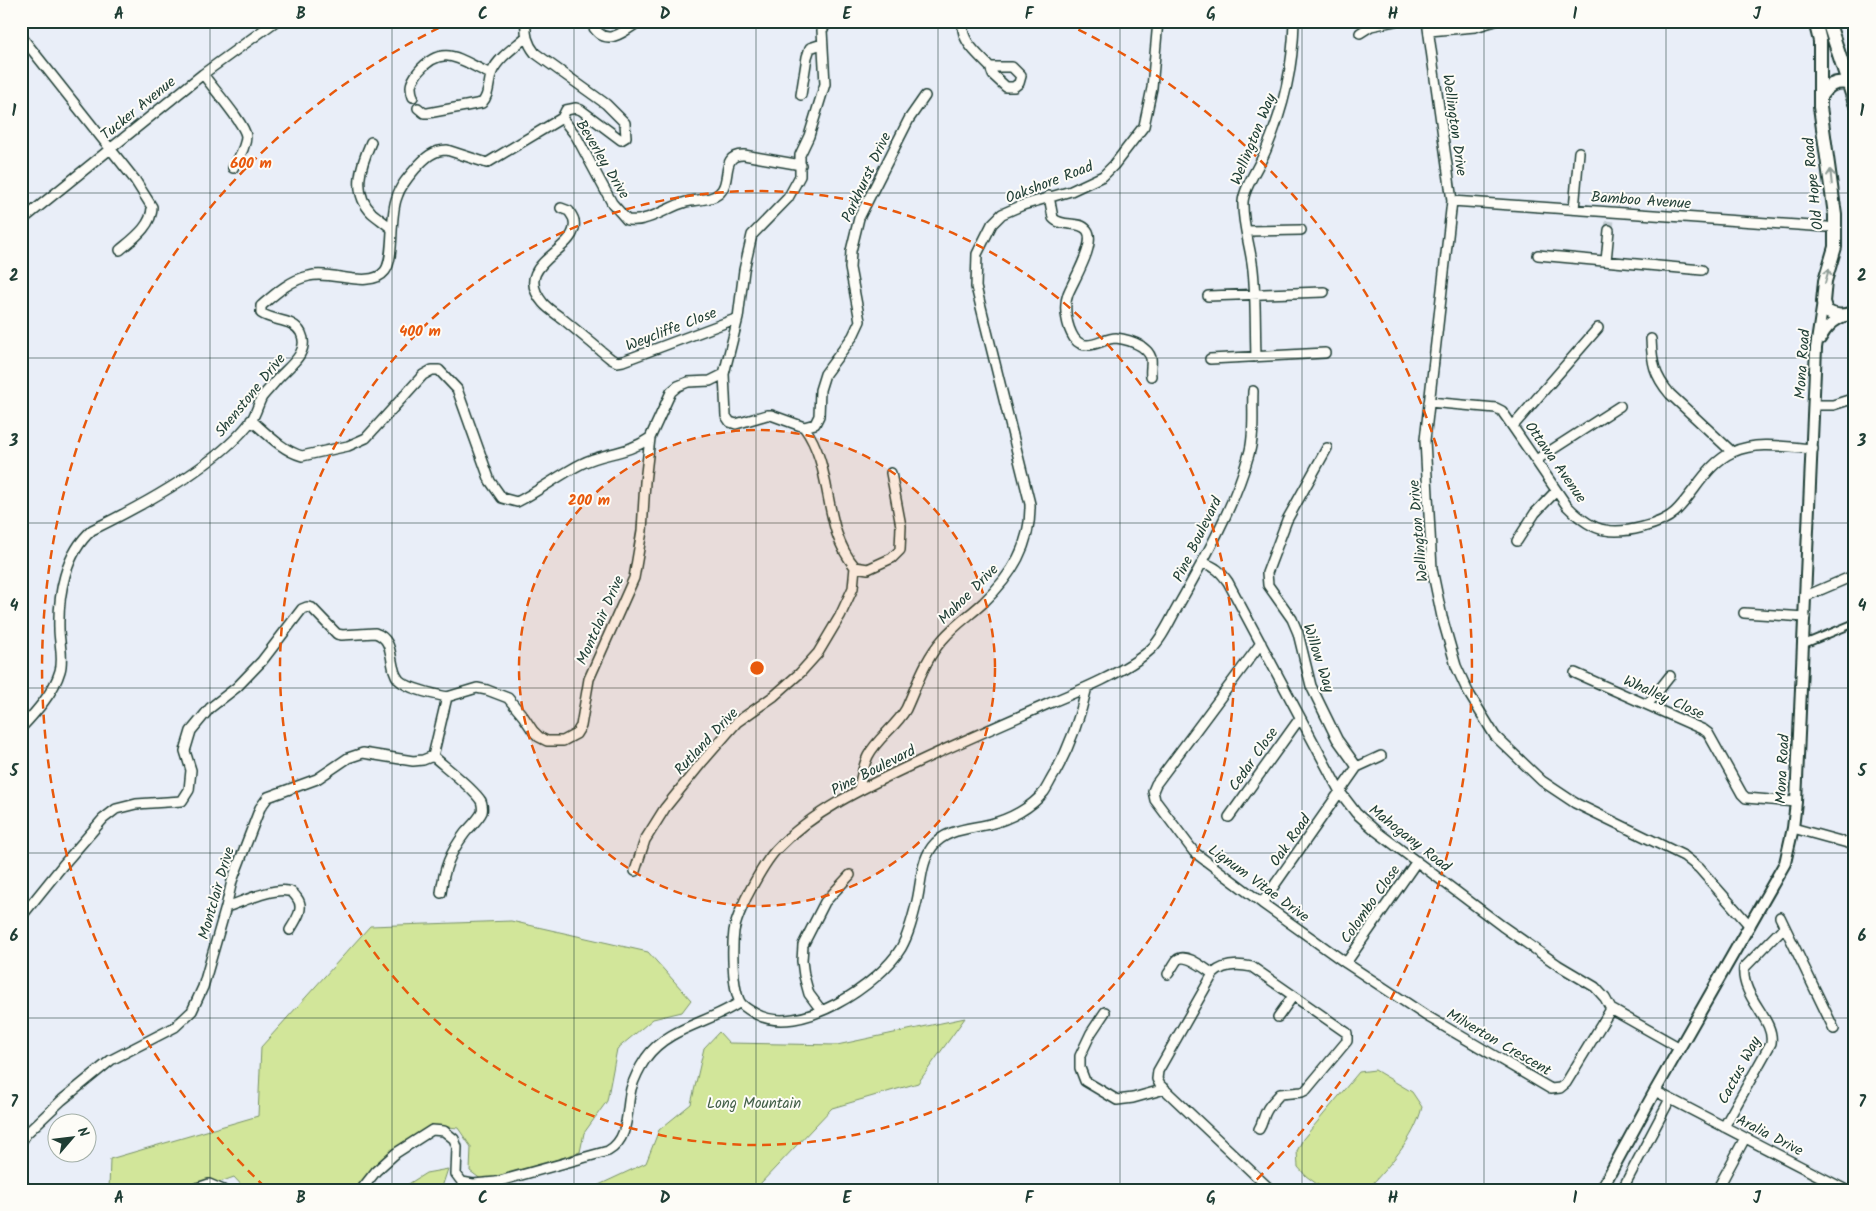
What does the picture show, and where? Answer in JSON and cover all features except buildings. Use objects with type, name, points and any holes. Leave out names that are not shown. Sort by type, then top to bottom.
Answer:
[{"type":"main road","name":"Old Hope Road","points":[[1814,21],[1820,41],[1820,107],[1829,162],[1836,232],[1836,247],[1825,281],[1823,302]]},
{"type":"main road","points":[[1828,21],[1852,83],[1855,102]]},
{"type":"main road","points":[[1821,95],[1828,86],[1835,82],[1852,83]]},
{"type":"main road","points":[[1823,302],[1826,311],[1833,315],[1850,314]]},
{"type":"street","name":"Tucker Avenue","points":[[21,221],[203,74],[276,21]]},
{"type":"street","points":[[418,108],[428,113],[482,103],[487,95],[491,74],[496,66],[526,37],[526,21]]},
{"type":"street","points":[[590,21],[601,36],[616,37],[640,21]]},
{"type":"street","points":[[829,21],[822,30],[825,84],[809,136],[800,154],[800,176],[788,198],[752,235],[744,270],[738,318],[724,374],[726,416],[730,422],[736,424],[772,415],[804,428],[819,455],[838,540],[845,556],[855,567],[868,569],[892,558],[900,550],[901,526],[891,473]]},
{"type":"street","points":[[963,21],[963,36],[990,67]]},
{"type":"street","name":"Oakshore Road","points":[[997,372],[976,287],[977,254],[992,224],[1002,214],[1023,204],[1071,191],[1103,176],[1114,165],[1144,126],[1152,88],[1158,21]]},
{"type":"street","name":"Wellington Way","points":[[1256,357],[1253,272],[1243,201],[1266,151],[1287,91],[1293,58],[1294,21]]},
{"type":"street","points":[[1360,33],[1372,26],[1395,21]]},
{"type":"street","name":"Wellington Drive","points":[[1427,21],[1452,201],[1425,440],[1432,569],[1442,617],[1456,666],[1481,713],[1496,736],[1542,781],[1575,803],[1684,856],[1699,868],[1750,926]]},
{"type":"street","points":[[1428,31],[1475,27],[1495,21]]},
{"type":"street","points":[[21,36],[135,180],[152,207],[148,220],[141,231],[120,250]]},
{"type":"street","name":"Beverley Drive","points":[[526,37],[535,53],[606,104],[625,123],[626,138],[625,140],[619,140],[576,108],[566,110],[562,118],[576,136],[612,203],[627,220],[643,219],[684,202],[707,199],[718,194],[723,190],[728,163],[736,156],[744,155],[801,165]]},
{"type":"street","points":[[802,95],[810,48],[822,44]]},
{"type":"street","points":[[413,97],[410,87],[411,82],[426,63],[442,55],[468,61],[491,74]]},
{"type":"street","points":[[203,74],[246,133],[245,146],[232,168]]},
{"type":"street","name":"Parkhurst Drive","points":[[804,428],[815,424],[820,416],[820,390],[825,374],[852,336],[860,321],[850,268],[851,251],[859,218],[909,119],[925,96]]},
{"type":"street","name":"Shenstone Drive","points":[[21,728],[53,687],[59,673],[61,648],[58,630],[62,587],[76,548],[92,530],[180,481],[225,448],[251,420],[263,396],[284,371],[302,354],[304,343],[296,326],[269,318],[262,313],[261,306],[291,283],[308,276],[321,274],[368,280],[377,278],[384,273],[389,265],[391,228],[396,198],[411,173],[428,155],[440,150],[447,150],[487,163],[562,118]]},
{"type":"street","points":[[371,142],[361,166],[359,184],[365,204],[391,228]]},
{"type":"street","points":[[1574,210],[1579,152]]},
{"type":"street","points":[[1049,196],[1055,221],[1059,224],[1080,226],[1087,229],[1090,236],[1084,260],[1067,295],[1067,322],[1075,339],[1082,345],[1091,345],[1117,338],[1132,341],[1148,351],[1151,376]]},
{"type":"street","name":"Bamboo Avenue","points":[[1452,201],[1574,210],[1610,216],[1827,227]]},
{"type":"street","name":"Weycliffe Close","points":[[561,208],[569,211],[574,221],[572,233],[569,240],[541,264],[535,275],[535,286],[544,303],[611,359],[617,362],[623,361],[738,318]]},
{"type":"street","points":[[1247,232],[1301,230]]},
{"type":"street","points":[[1606,262],[1609,230]]},
{"type":"street","points":[[1538,255],[1702,270]]},
{"type":"street","points":[[1208,296],[1324,292]]},
{"type":"street","name":"Mona Road","points":[[1601,1190],[1785,863],[1793,828],[1796,802],[1816,348],[1823,302]]},
{"type":"street","points":[[1816,348],[1830,324],[1850,314]]},
{"type":"street","points":[[1513,426],[1598,328]]},
{"type":"street","points":[[1651,339],[1652,362],[1656,375],[1662,385],[1732,452]]},
{"type":"street","points":[[1210,359],[1325,353]]},
{"type":"street","points":[[251,420],[274,440],[302,456],[348,446],[366,438],[423,375],[432,370],[439,370],[457,389],[490,481],[502,498],[517,502],[534,494],[582,463],[631,449],[650,438]]},
{"type":"street","name":"Mahoe Drive","points":[[859,789],[868,755],[881,738],[894,727],[902,715],[921,674],[943,639],[984,602],[1008,574],[1020,555],[1028,536],[1030,504],[997,372]]},
{"type":"street","name":"Montclair Drive","points":[[447,697],[477,688],[487,690],[508,698],[533,731],[548,742],[563,741],[576,734],[581,726],[589,679],[634,578],[642,531],[650,438],[671,392],[678,386],[688,382],[710,382],[724,374]]},
{"type":"street","name":"Pine Boulevard","points":[[740,1002],[732,965],[732,942],[736,920],[753,886],[774,852],[803,827],[859,789],[1087,687],[1151,650],[1203,563],[1236,491],[1250,451],[1253,390]]},
{"type":"street","points":[[1814,405],[1833,405],[1855,398]]},
{"type":"street","name":"Ottawa Avenue","points":[[1429,402],[1496,408],[1502,411],[1567,506],[1579,518],[1604,530],[1629,530],[1650,525],[1674,513],[1714,464],[1732,452],[1765,446],[1813,449]]},
{"type":"street","points":[[1536,460],[1620,406]]},
{"type":"street","name":"Willow Way","points":[[1327,448],[1286,520],[1267,573],[1268,585],[1292,619],[1298,633],[1311,686],[1337,739],[1357,767]]},
{"type":"street","points":[[1518,541],[1535,513],[1556,491]]},
{"type":"street","name":"Mahogany Road","points":[[1203,563],[1213,566],[1221,572],[1340,792],[1356,813],[1376,831],[1502,926],[1558,965],[1595,987],[1605,998],[1611,1010]]},
{"type":"street","name":"Rutland Drive","points":[[635,871],[645,840],[665,808],[703,761],[737,722],[774,696],[800,673],[818,653],[840,616],[853,588],[855,567]]},
{"type":"street","points":[[1806,596],[1855,575]]},
{"type":"street","points":[[21,917],[98,826],[116,809],[136,804],[182,802],[189,790],[190,770],[185,752],[191,731],[210,708],[236,687],[262,661],[302,609],[307,607],[312,608],[337,634],[375,633],[380,635],[390,647],[395,672],[402,682],[428,694],[447,697],[432,756],[473,792],[481,801],[482,812],[449,858],[444,870],[441,893]]},
{"type":"street","points":[[1744,613],[1805,617]]},
{"type":"street","points":[[1804,644],[1855,623]]},
{"type":"street","name":"Lignum Vitae Drive","points":[[1261,643],[1156,784],[1153,792],[1155,800],[1194,852],[1346,963]]},
{"type":"street","name":"Whalley Close","points":[[1575,673],[1704,730],[1746,798],[1796,802]]},
{"type":"street","points":[[1648,704],[1670,676]]},
{"type":"street","points":[[361,1190],[376,1170],[396,1153],[432,1130],[444,1131],[454,1139],[457,1147],[456,1174],[462,1182],[473,1184],[496,1182],[608,1151],[621,1138],[628,1114],[632,1087],[647,1057],[661,1042],[687,1027],[728,1011],[740,1002],[763,1018],[780,1021],[804,1018],[835,1005],[872,980],[898,953],[906,937],[924,865],[931,849],[947,834],[1006,819],[1024,810],[1043,793],[1064,756],[1075,729],[1087,687]]},
{"type":"street","name":"Cedar Close","points":[[1229,817],[1300,718]]},
{"type":"street","name":"Montclair Drive","points":[[21,1142],[26,1134],[62,1100],[111,1060],[175,1027],[192,1011],[203,987],[232,881],[260,808],[268,798],[317,779],[348,758],[362,753],[413,761],[423,760],[432,756]]},
{"type":"street","points":[[1340,792],[1357,767],[1380,756]]},
{"type":"street","name":"Oak Road","points":[[1262,903],[1340,792]]},
{"type":"street","points":[[1793,828],[1855,844]]},
{"type":"street","name":"Colombo Close","points":[[1346,963],[1417,861]]},
{"type":"street","points":[[821,1010],[809,994],[804,976],[802,961],[804,945],[825,902],[850,875]]},
{"type":"street","points":[[226,907],[273,892],[288,891],[294,894],[300,902],[298,917],[290,930]]},
{"type":"street","points":[[1780,916],[1834,1029]]},
{"type":"street","name":"Cactus Way","points":[[1724,1127],[1771,1042],[1772,1036],[1770,1028],[1751,999],[1744,968],[1784,927]]},
{"type":"street","points":[[1168,974],[1178,959],[1183,958],[1197,963],[1213,974]]},
{"type":"street","name":"Milverton Crescent","points":[[1346,963],[1425,1015],[1552,1089],[1560,1088],[1566,1083],[1611,1010]]},
{"type":"street","points":[[1259,1129],[1266,1111],[1280,1094],[1306,1090],[1347,1041],[1347,1033],[1252,967],[1241,965],[1222,968],[1213,974],[1158,1072],[1157,1080],[1271,1190]]},
{"type":"street","points":[[1278,1016],[1293,996]]},
{"type":"street","points":[[1611,1010],[1680,1048]]},
{"type":"street","points":[[1105,1012],[1091,1033],[1080,1056],[1080,1068],[1084,1080],[1117,1100],[1133,1098],[1165,1089]]},
{"type":"street","name":"Aralia Drive","points":[[1655,1091],[1846,1190]]},
{"type":"street","points":[[1622,1190],[1670,1099]]},
{"type":"street","points":[[1717,1190],[1745,1138]]},
{"type":"street","points":[[21,1183],[28,1190]]},
{"type":"street","points":[[191,1190],[209,1184],[223,1190]]},
{"type":"green space","points":[[511,921],[648,952],[691,1000],[682,1012],[653,1019],[617,1049],[607,1101],[584,1133],[580,1152],[501,1178],[482,1180],[470,1171],[471,1147],[458,1128],[439,1126],[374,1165],[357,1190],[246,1190],[234,1177],[198,1190],[109,1190],[110,1159],[258,1116],[261,1047],[370,926]]},
{"type":"green space","name":"Long Mountain","points":[[965,1018],[918,1083],[832,1108],[759,1185],[757,1190],[588,1190],[646,1163],[659,1130],[691,1104],[704,1048],[719,1032],[729,1043],[837,1045]]},
{"type":"green space","points":[[1375,1070],[1412,1092],[1422,1107],[1418,1119],[1400,1152],[1367,1190],[1325,1190],[1306,1176],[1298,1167],[1297,1151],[1303,1139],[1359,1072]]},
{"type":"green space","points":[[448,1169],[441,1190],[399,1190],[426,1173]]},
{"type":"tunnel","points":[[1609,230],[1610,220]]}]
